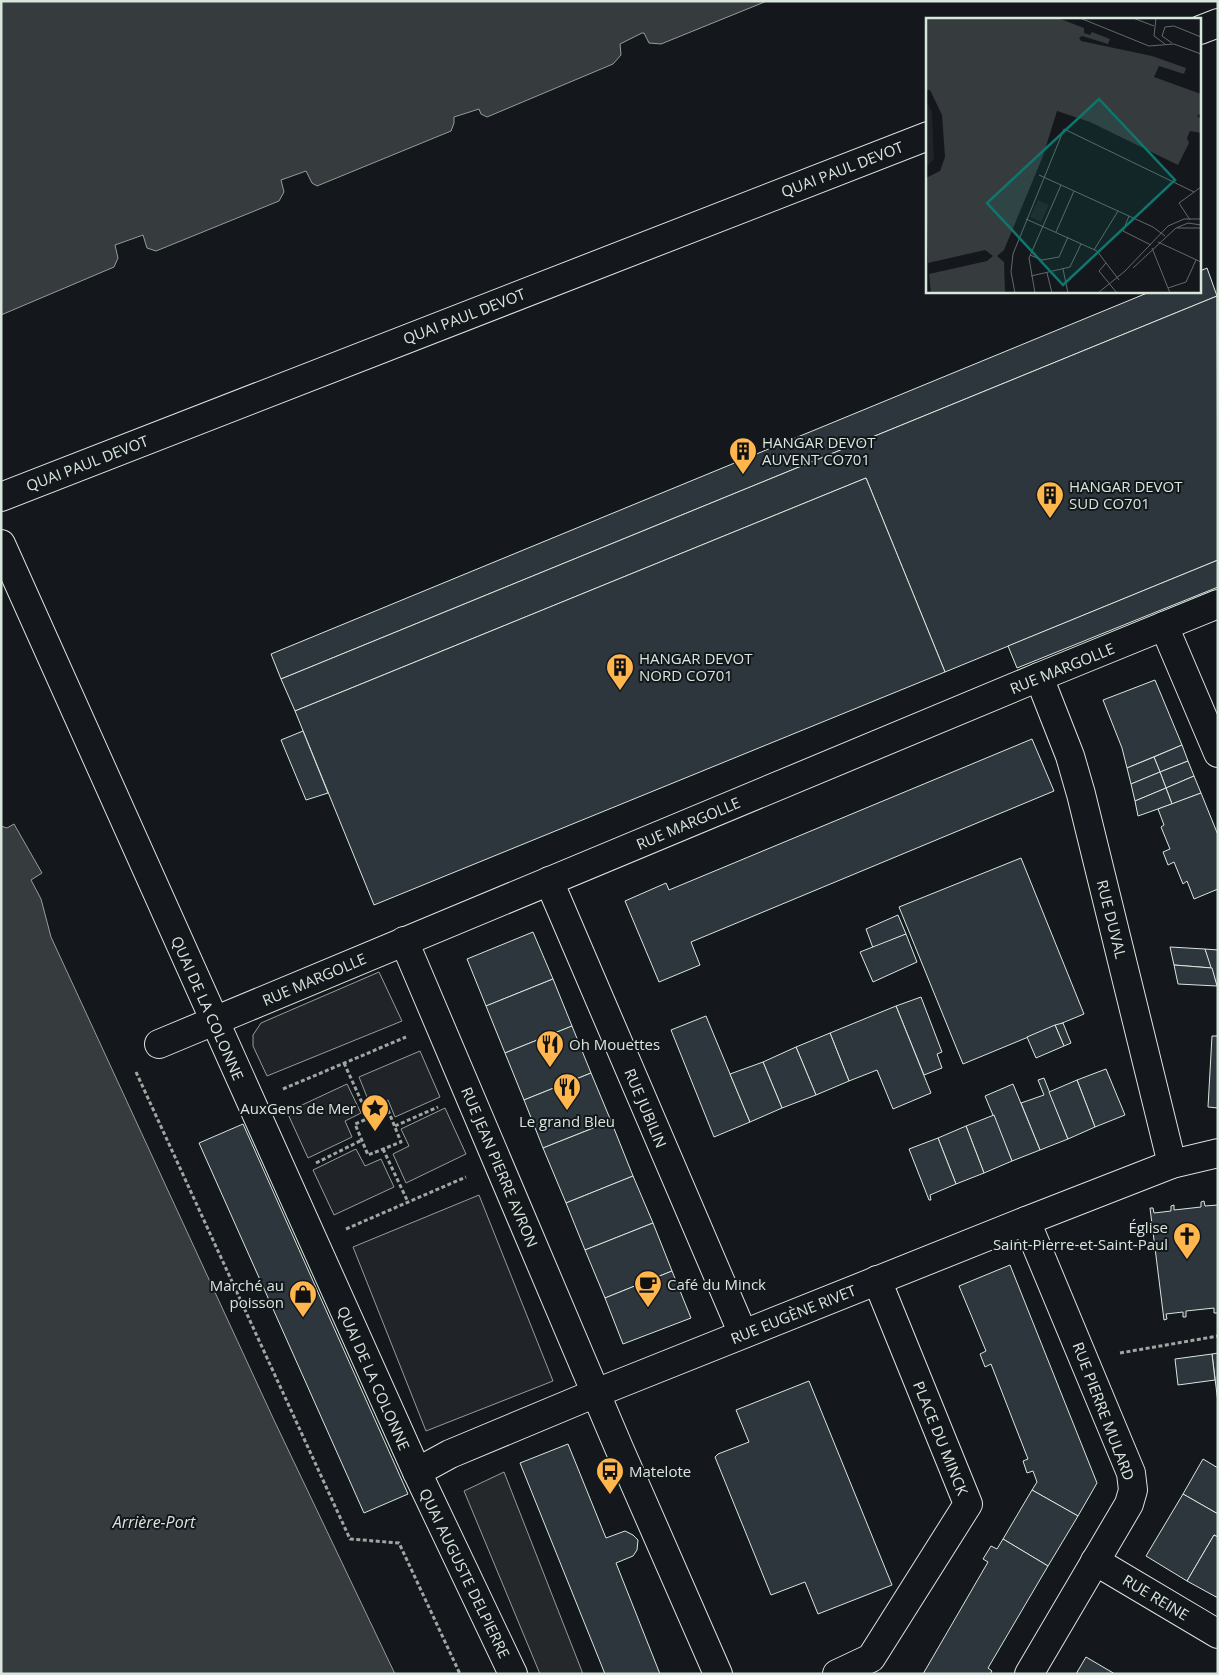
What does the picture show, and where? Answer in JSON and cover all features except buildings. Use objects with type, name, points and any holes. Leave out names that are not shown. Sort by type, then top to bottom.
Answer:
[{"type":"street","points":[[1202,29],[1218,23]]},
{"type":"street","name":"QUAI PAUL DEVOT","points":[[1,497],[926,137]]},
{"type":"street","name":"QUAI DE LA COLONNE","points":[[1,544],[417,1472]]},
{"type":"street","name":"RUE MARGOLLE","points":[[159,1044],[1218,604]]},
{"type":"street","points":[[1164,626],[1218,753]]},
{"type":"street","name":"RUE DUVAL","points":[[1039,677],[1070,756],[1081,794],[1172,1164]]},
{"type":"street","name":"RUE JUBILIN","points":[[549,881],[742,1334]]},
{"type":"street","name":"RUE JEAN PIERRE AVRON","points":[[404,941],[685,1601],[718,1674]]},
{"type":"street","name":"RUE EUGÈNE RIVET","points":[[417,1472],[450,1454],[596,1393],[877,1280],[1172,1164],[1218,1152]]},
{"type":"street","name":"RUE PIERRE MULARD","points":[[1026,1221],[1085,1359],[1130,1473],[1133,1490],[1129,1504],[1029,1674]]},
{"type":"street","name":"PLACE DU MINCK","points":[[837,1674],[872,1658],[968,1504],[877,1280]]},
{"type":"street","name":"QUAI AUGUSTE DELPIERRE","points":[[417,1472],[513,1674]]},
{"type":"street","name":"RUE REINE","points":[[1095,1561],[1218,1634]]},
{"type":"path","points":[[250,1103],[439,1023]]},
{"type":"path","points":[[159,1044],[131,1060],[350,1538],[399,1543],[460,1674]]},
{"type":"path","points":[[344,1063],[369,1118]]},
{"type":"path","points":[[395,1126],[468,1093]]},
{"type":"path","points":[[388,1110],[401,1142],[368,1155],[355,1124],[369,1118],[388,1110]]},
{"type":"path","points":[[284,1178],[362,1140]]},
{"type":"path","points":[[383,1149],[408,1202]]},
{"type":"path","points":[[314,1244],[499,1163]]},
{"type":"path","points":[[1085,1359],[1218,1336]]},
{"type":"shaded area","points":[[379,972],[402,1021],[267,1076],[253,1046],[253,1035],[261,1023]]},
{"type":"shaded area","points":[[420,1051],[440,1097],[395,1117],[388,1100],[371,1107],[359,1077]]},
{"type":"shaded area","points":[[347,1084],[361,1113],[345,1121],[352,1137],[308,1158],[287,1112]]},
{"type":"shaded area","points":[[445,1108],[466,1154],[406,1183],[393,1154],[409,1146],[401,1129]]},
{"type":"shaded area","points":[[356,1149],[365,1166],[381,1159],[394,1187],[334,1215],[313,1170]]},
{"type":"shaded area","points":[[479,1195],[553,1381],[426,1431],[353,1247]]},
{"type":"shaded area","points":[[504,1472],[583,1674],[540,1674],[464,1491]]},
{"type":"water","points":[[1,1],[767,1],[661,44],[649,43],[644,33],[642,33],[620,44],[621,55],[613,64],[487,117],[481,114],[479,109],[454,117],[451,131],[317,186],[312,183],[306,171],[281,180],[284,192],[279,201],[156,251],[147,248],[143,235],[115,245],[118,258],[114,267],[1,315]]},
{"type":"water","name":"Arrière-Port","points":[[14,824],[42,873],[31,880],[41,899],[51,937],[273,1418],[395,1674],[1,1674],[1,826],[7,828]]},
{"type":"place","name":"HANGAR DEVOT AUVENT CO701","points":[[743,475]]},
{"type":"place","name":"HANGAR DEVOT SUD CO701","points":[[1050,519]]},
{"type":"place","name":"HANGAR DEVOT NORD CO701","points":[[620,691]]},
{"type":"place","name":"Oh Mouettes","points":[[550,1068]]},
{"type":"place","name":"Le grand Bleu","points":[[567,1111]]},
{"type":"place","name":"AuxGens de Mer","points":[[375,1132]]},
{"type":"place","name":"Église Saint-Pierre-et-Saint-Paul","points":[[1187,1260]]},
{"type":"place","name":"Café du Minck","points":[[648,1308]]},
{"type":"place","name":"Marché au poisson","points":[[303,1318]]},
{"type":"place","name":"Matelote","points":[[610,1495]]}]
